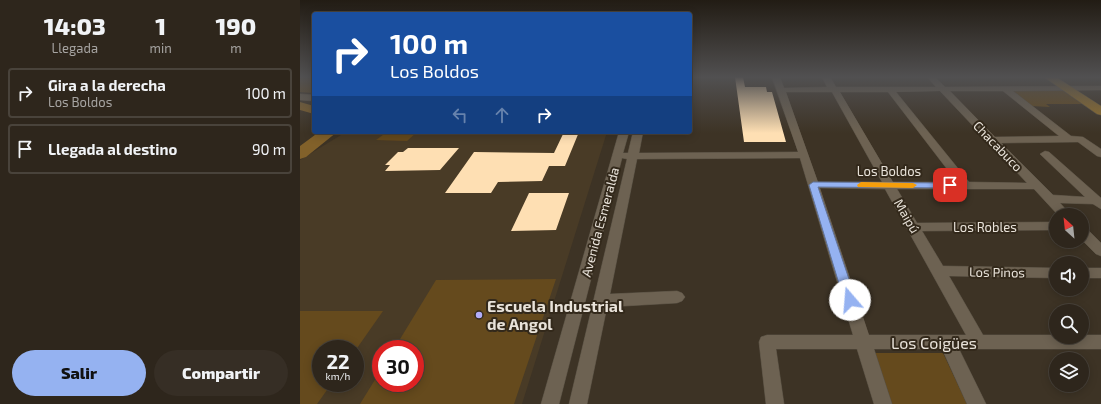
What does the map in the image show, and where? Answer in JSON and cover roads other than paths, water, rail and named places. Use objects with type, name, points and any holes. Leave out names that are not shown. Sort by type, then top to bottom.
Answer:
[{"type":"main road","points":[[1078,96],[1101,111]]},
{"type":"street","points":[[783,96],[804,155],[883,404]]},
{"type":"street","name":"Maipú","points":[[837,96],[914,227],[979,343]]},
{"type":"street","points":[[895,96],[965,185]]},
{"type":"street","name":"Chacabuco","points":[[949,96],[1058,208]]},
{"type":"street","points":[[1014,96],[1069,139]]},
{"type":"street","points":[[300,97],[312,98]]},
{"type":"street","name":"Avenida Esmeralda","points":[[578,404],[601,301],[625,156],[624,134]]},
{"type":"street","name":"Avenida Esmeralda","points":[[550,404],[625,156],[637,134]]},
{"type":"street","points":[[992,140],[1080,139],[1101,154]]},
{"type":"street","points":[[1045,154],[1099,202]]},
{"type":"street","points":[[625,156],[804,155]]},
{"type":"street","name":"Los Boldos","points":[[813,185],[1037,186]]},
{"type":"street","points":[[1050,200],[1099,202]]},
{"type":"street","name":"Los Robles","points":[[914,227],[1049,226]]},
{"type":"street","points":[[1089,239],[1101,251]]},
{"type":"street","name":"Los Pinos","points":[[938,271],[1049,273]]},
{"type":"street","points":[[1089,273],[1101,273]]},
{"type":"street","points":[[601,301],[677,297]]},
{"type":"street","name":"Los Coigües","points":[[775,404],[767,342],[1101,342]]},
{"type":"street","points":[[946,343],[977,404]]},
{"type":"waterway","points":[[300,106],[312,109]]},
{"type":"waterway","points":[[300,154],[326,134]]},
{"type":"place","name":"Escuela Industrial de Angol","points":[[479,315]]}]
